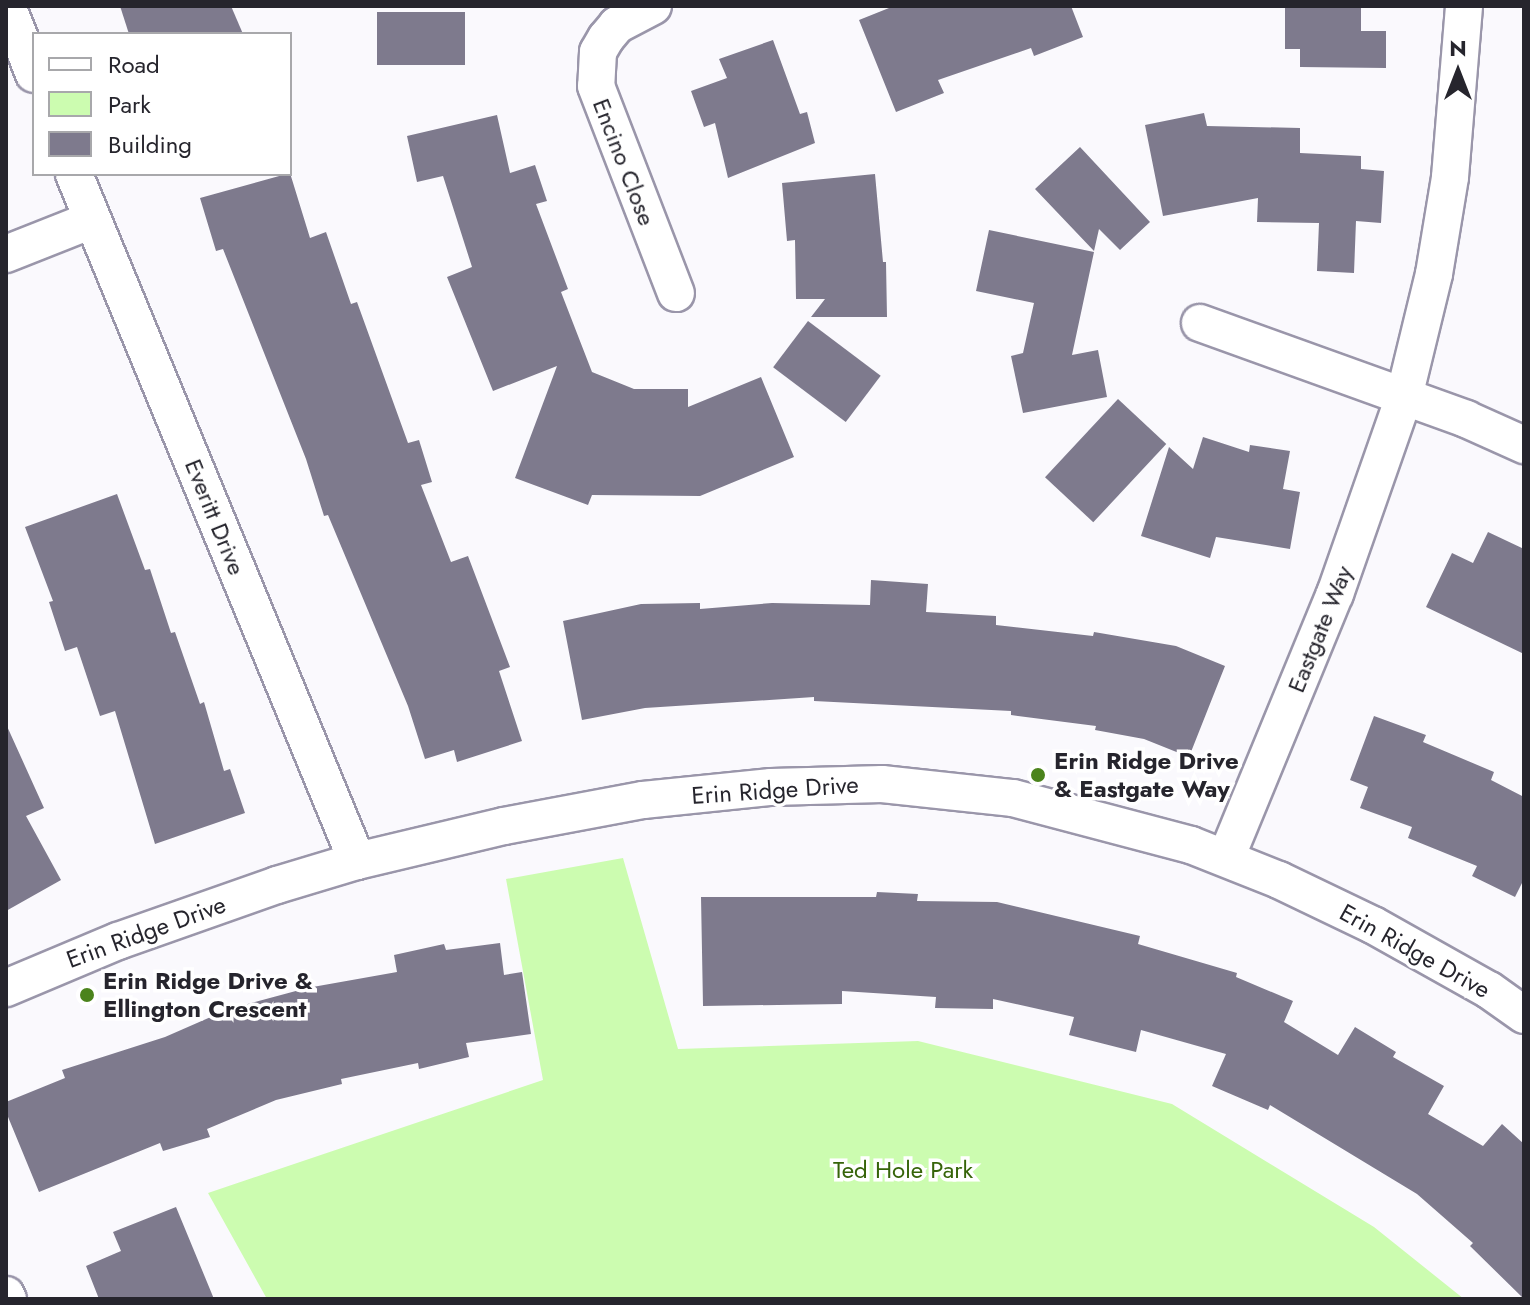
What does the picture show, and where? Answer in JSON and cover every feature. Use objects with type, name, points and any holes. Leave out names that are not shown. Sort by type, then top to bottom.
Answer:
[{"type":"street","points":[[7,6],[32,69]]},
{"type":"street","name":"Encino Close","points":[[653,6],[629,17],[606,38],[598,52],[596,86],[676,293]]},
{"type":"street","name":"Eastgate Way","points":[[1226,858],[1335,594],[1404,397],[1439,243],[1459,90],[1464,6]]},
{"type":"street","name":"Everitt Drive","points":[[75,176],[357,861]]},
{"type":"street","points":[[6,254],[92,220]]},
{"type":"street","points":[[1200,323],[1404,397],[1524,445]]},
{"type":"street","name":"Erin Ridge Drive","points":[[6,988],[202,910],[357,861],[504,826],[643,800],[771,787],[882,784],[1013,798],[1145,831],[1226,858],[1373,925],[1489,990],[1524,1015]]},
{"type":"green space","name":"Ted Hole Park","points":[[623,858],[678,1049],[918,1041],[1172,1104],[1374,1227],[1464,1299],[267,1299],[208,1193],[543,1080],[506,879]]},
{"type":"building","points":[[120,6],[231,6],[242,32],[128,32]]},
{"type":"building","points":[[894,6],[1071,6],[1083,37],[1034,56],[1031,48],[938,80],[944,93],[896,112],[859,20]]},
{"type":"building","points":[[1285,6],[1361,6],[1361,31],[1386,31],[1386,68],[1300,67],[1300,49],[1285,49]]},
{"type":"building","points":[[377,12],[465,12],[465,65],[377,65]]},
{"type":"building","points":[[773,40],[800,114],[807,112],[815,143],[728,178],[715,123],[704,127],[691,91],[727,78],[719,59]]},
{"type":"building","points":[[1204,113],[1207,126],[1300,128],[1300,153],[1361,156],[1361,169],[1384,171],[1381,223],[1356,221],[1354,273],[1317,271],[1319,223],[1257,222],[1258,198],[1163,216],[1145,125]]},
{"type":"building","points":[[497,115],[510,173],[535,165],[547,201],[536,204],[568,289],[561,292],[592,372],[634,389],[688,389],[688,407],[761,377],[794,457],[700,496],[592,495],[588,505],[515,478],[557,366],[493,391],[447,277],[472,267],[443,176],[417,182],[407,136]]},
{"type":"building","points":[[1080,147],[1150,222],[1120,250],[1099,229],[1094,251],[1035,189]]},
{"type":"building","points":[[875,174],[883,262],[886,262],[887,317],[811,317],[825,299],[796,299],[795,240],[787,241],[782,183]]},
{"type":"building","points":[[279,176],[291,176],[310,238],[326,232],[351,304],[357,302],[408,443],[419,440],[432,482],[421,485],[451,562],[468,556],[510,667],[499,671],[522,741],[457,762],[454,750],[425,759],[408,706],[328,515],[324,516],[306,459],[223,249],[216,251],[200,198]]},
{"type":"building","points":[[989,230],[1094,252],[1072,355],[1098,350],[1107,397],[1023,413],[1011,356],[1023,353],[1034,303],[976,291]]},
{"type":"building","points":[[808,321],[881,376],[846,422],[773,367]]},
{"type":"building","points":[[1118,399],[1166,444],[1093,522],[1045,477]]},
{"type":"building","points":[[1203,437],[1249,452],[1250,445],[1290,451],[1283,489],[1300,492],[1290,549],[1216,537],[1210,558],[1141,536],[1169,447],[1193,469]]},
{"type":"building","points":[[117,494],[145,570],[150,569],[171,633],[175,632],[200,704],[204,702],[224,771],[230,769],[245,813],[155,844],[115,711],[100,716],[77,647],[65,651],[49,602],[53,601],[25,527]]},
{"type":"building","points":[[1488,532],[1524,549],[1524,654],[1426,607],[1452,553],[1473,563]]},
{"type":"building","points":[[871,580],[928,584],[926,612],[996,616],[996,625],[1093,636],[1094,632],[1176,646],[1225,666],[1189,757],[1144,739],[1095,730],[1096,726],[1011,715],[1011,711],[814,701],[814,697],[645,708],[582,720],[563,621],[641,604],[700,603],[700,609],[772,603],[870,605]]},
{"type":"building","points":[[1374,716],[1426,735],[1423,742],[1494,772],[1491,780],[1524,797],[1524,879],[1515,897],[1472,876],[1477,866],[1408,838],[1412,827],[1360,808],[1368,787],[1350,780]]},
{"type":"building","points":[[6,724],[44,808],[26,816],[61,880],[6,911]]},
{"type":"building","points":[[877,892],[918,894],[917,901],[997,902],[1140,936],[1138,944],[1237,973],[1236,977],[1293,1001],[1284,1022],[1338,1055],[1355,1027],[1396,1052],[1393,1057],[1444,1086],[1428,1114],[1483,1146],[1502,1124],[1524,1144],[1524,1299],[1470,1246],[1473,1243],[1417,1194],[1270,1105],[1268,1110],[1212,1086],[1226,1054],[1141,1030],[1136,1052],[1069,1035],[1074,1017],[993,999],[993,1009],[935,1008],[936,997],[842,991],[842,1004],[703,1006],[701,897],[876,897]]},
{"type":"building","points":[[500,943],[504,975],[522,972],[531,1034],[466,1043],[469,1057],[419,1069],[418,1063],[341,1079],[342,1084],[276,1100],[207,1129],[210,1137],[163,1151],[160,1143],[39,1192],[6,1112],[6,1102],[65,1078],[62,1070],[165,1037],[229,1009],[307,988],[397,972],[394,955],[444,944],[446,950]]},
{"type":"building","points":[[176,1207],[214,1299],[99,1299],[86,1266],[121,1251],[113,1232]]},
{"type":"place","name":"Erin Ridge Drive & Eastgate Way","points":[[1038,775]]},
{"type":"place","name":"Erin Ridge Drive & Ellington Crescent","points":[[87,995]]}]
